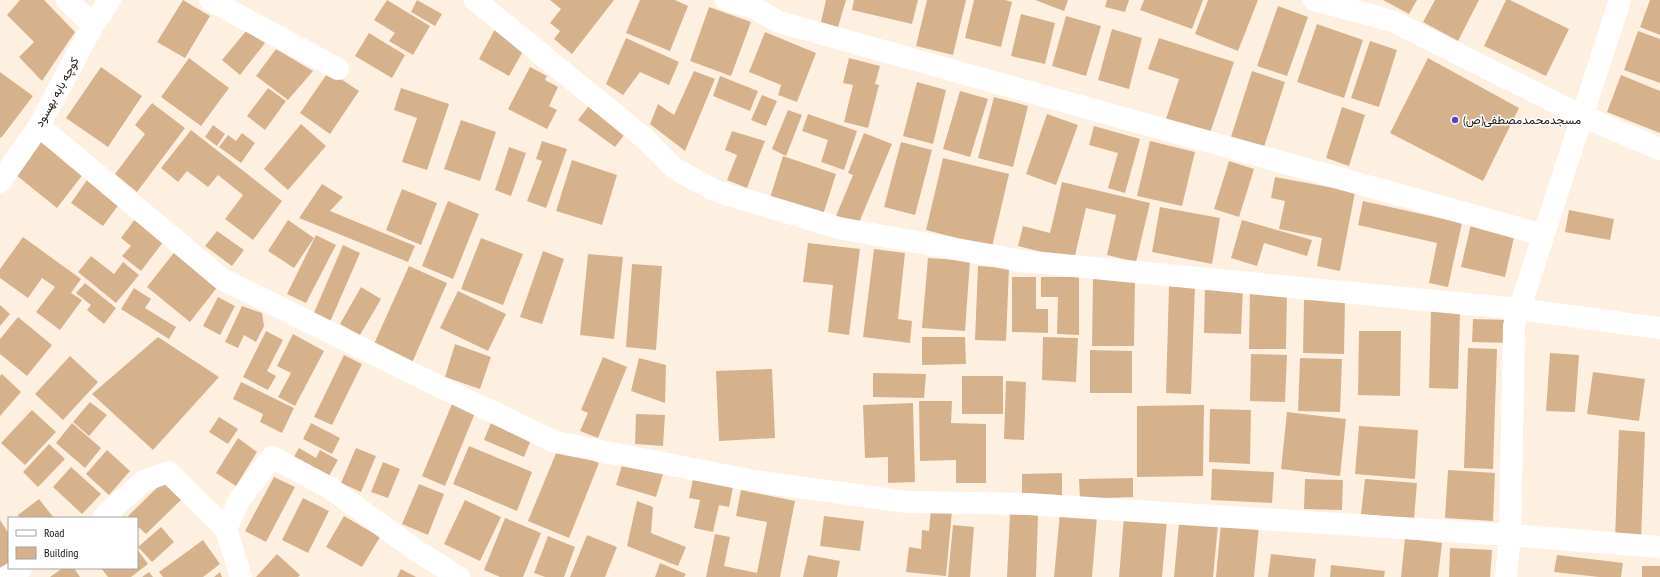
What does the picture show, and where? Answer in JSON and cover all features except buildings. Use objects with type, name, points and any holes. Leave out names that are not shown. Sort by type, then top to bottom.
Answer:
[{"type":"street","points":[[67,0],[93,25]]},
{"type":"street","name":"کوچه بابه بهسود","points":[[0,182],[39,126],[93,25],[110,0]]},
{"type":"street","points":[[210,0],[338,69]]},
{"type":"street","points":[[475,0],[644,138],[675,169],[716,191],[831,226],[1022,261],[1519,309],[1660,328]]},
{"type":"street","points":[[726,0],[754,8],[779,22],[1543,235]]},
{"type":"street","points":[[1314,0],[1392,21],[1582,116],[1660,149]]},
{"type":"street","points":[[1506,577],[1510,535],[1514,326],[1620,0]]},
{"type":"street","points":[[39,126],[222,279],[554,442],[754,481],[907,502],[1028,504],[1510,535],[1660,547]]},
{"type":"street","points":[[226,529],[240,499],[272,457],[330,488],[417,551],[458,577]]},
{"type":"street","points":[[104,517],[144,481],[168,472],[226,529],[241,577]]},
{"type":"street","points":[[6,577],[19,569]]},
{"type":"place","name":"مسجدمحمدمصطفی(ص)","points":[[1455,120]]}]
